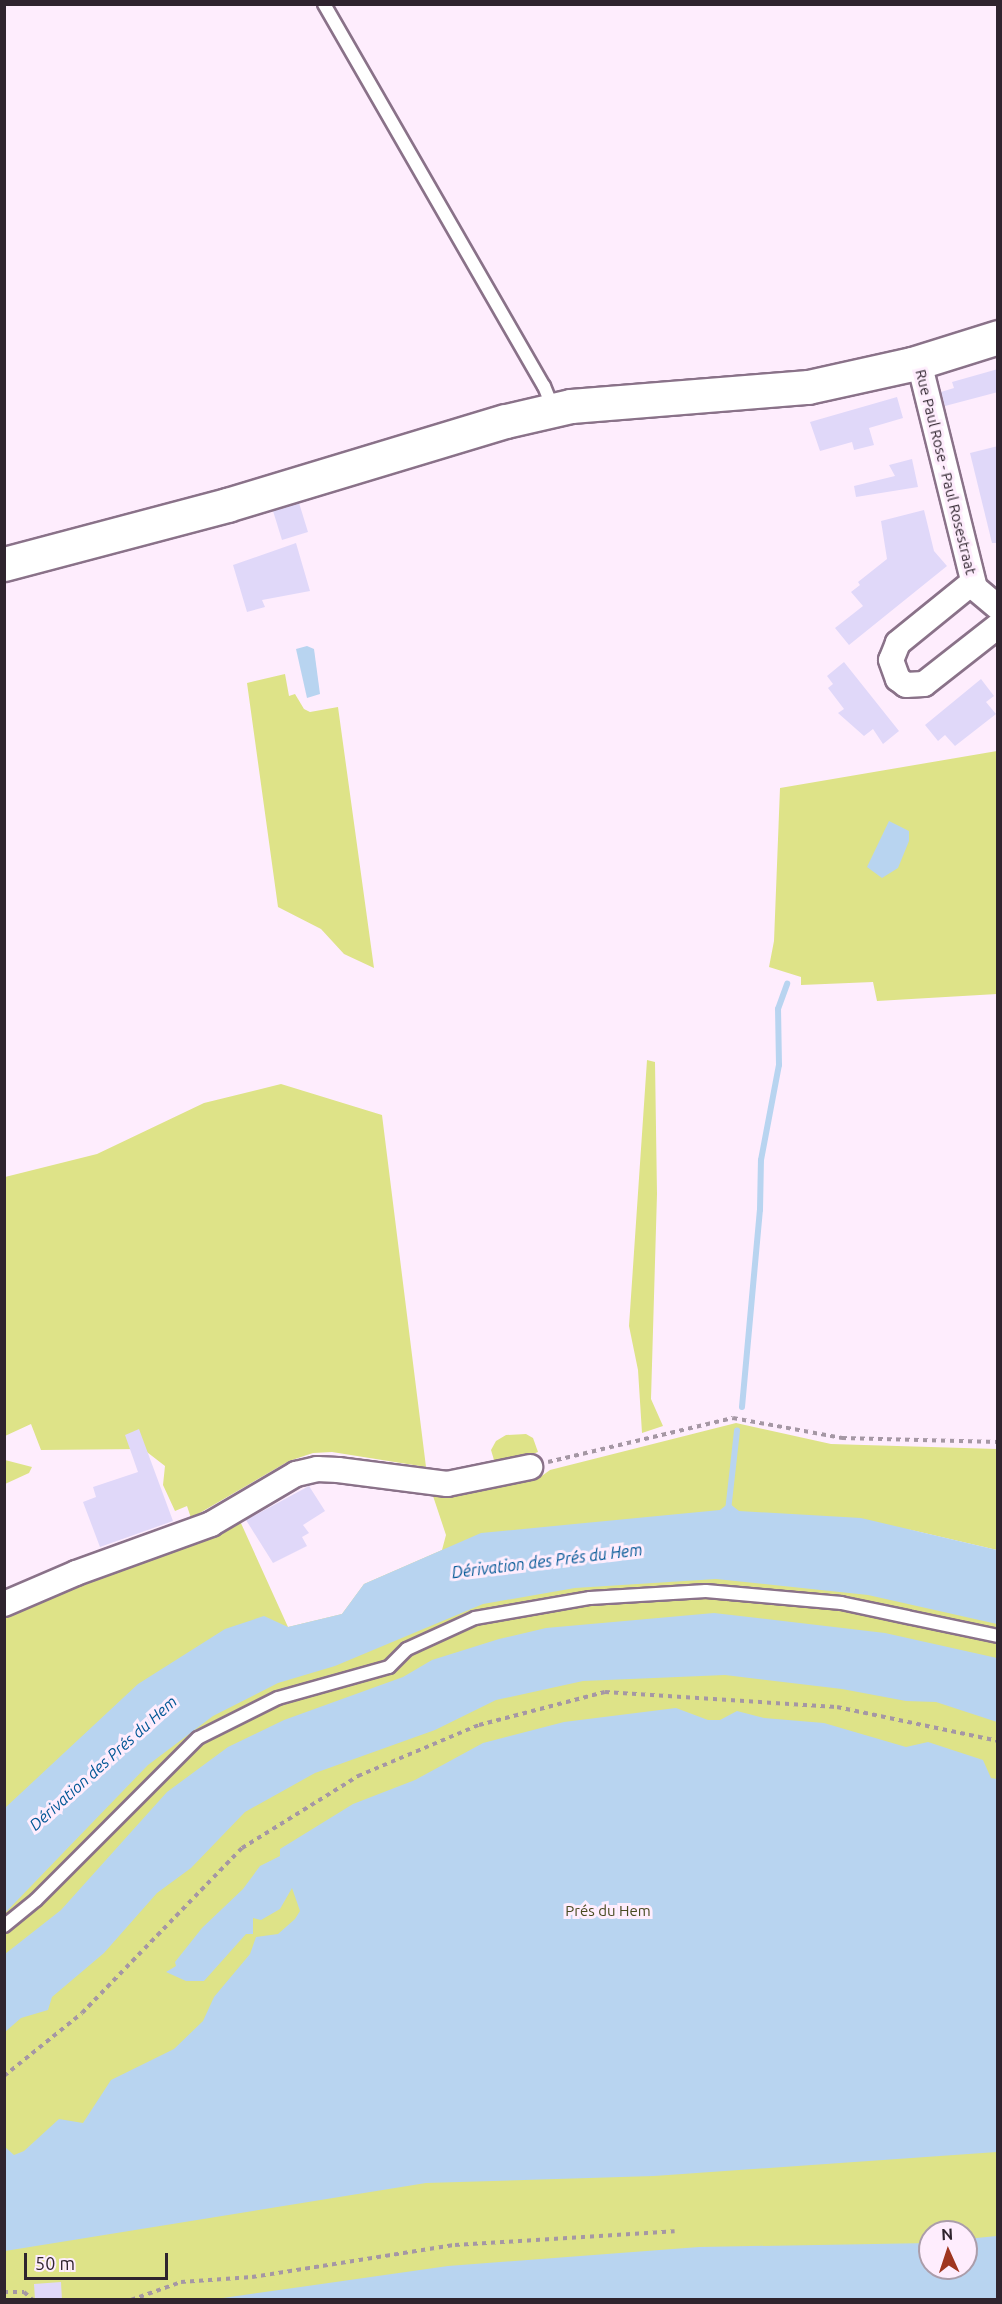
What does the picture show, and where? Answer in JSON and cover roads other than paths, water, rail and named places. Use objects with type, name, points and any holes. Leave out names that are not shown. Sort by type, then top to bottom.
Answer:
[{"type":"street","points":[[4,564],[157,525],[424,444],[554,410],[626,400],[808,387],[920,362],[998,337]]},
{"type":"street","name":"Rue Paul Rose - Paul Rosestraat","points":[[920,362],[973,582],[983,598],[998,608]]},
{"type":"street","name":"Rue Paul Rose - Paul Rosestraat","points":[[973,582],[898,643],[891,660],[898,679],[906,685],[924,684],[998,626]]},
{"type":"street","points":[[4,1604],[76,1573],[211,1524],[296,1474],[317,1469],[338,1470],[447,1484],[530,1467]]},
{"type":"lane","points":[[324,4],[544,386],[554,410]]},
{"type":"lane","points":[[4,1926],[36,1900],[198,1738],[278,1698],[389,1667],[407,1649],[475,1618],[590,1598],[706,1591],[841,1603],[998,1636]]},
{"type":"water","points":[[307,646],[314,649],[320,694],[307,698],[296,649]]},
{"type":"water","points":[[889,821],[909,831],[909,841],[898,868],[882,878],[867,867]]},
{"type":"water","name":"Dérivation des Prés du Hem","points":[[729,1503],[739,1511],[861,1518],[997,1550],[997,1624],[868,1595],[716,1579],[575,1588],[483,1604],[335,1666],[278,1683],[213,1716],[148,1765],[5,1913],[6,1807],[138,1684],[225,1629],[264,1616],[288,1627],[342,1614],[364,1584],[481,1533],[720,1510]]},
{"type":"water","points":[[714,1613],[885,1633],[997,1658],[997,1722],[936,1702],[906,1701],[842,1689],[725,1675],[583,1681],[496,1700],[435,1730],[315,1773],[245,1812],[191,1868],[157,1893],[104,1953],[52,1997],[48,2010],[21,2018],[5,2032],[5,1954],[61,1910],[167,1792],[228,1747],[284,1720],[403,1677],[432,1660],[499,1639],[546,1628]]},
{"type":"water","points":[[676,1708],[708,1720],[720,1720],[737,1711],[764,1718],[824,1723],[906,1747],[928,1742],[983,1760],[991,1778],[997,1779],[997,2152],[654,2176],[426,2183],[5,2251],[5,2147],[14,2155],[24,2151],[59,2119],[83,2123],[111,2080],[174,2049],[203,2021],[214,1997],[250,1954],[256,1937],[278,1934],[295,1919],[300,1911],[292,1888],[280,1909],[261,1920],[253,1918],[253,1934],[246,1934],[204,1981],[186,1981],[166,1972],[176,1966],[175,1962],[202,1928],[243,1889],[260,1866],[280,1856],[280,1849],[353,1804],[415,1780],[483,1743],[564,1722]]},
{"type":"water","points":[[997,2236],[997,2299],[216,2299],[448,2266],[699,2247],[918,2243],[918,2280],[978,2280],[978,2238]]},
{"type":"waterway","points":[[742,1407],[760,1210],[761,1160],[779,1065],[778,1009],[787,984]]},
{"type":"waterway","points":[[728,1511],[737,1431]]},
{"type":"park label","name":"Prés du Hem","points":[[608,1911]]}]
